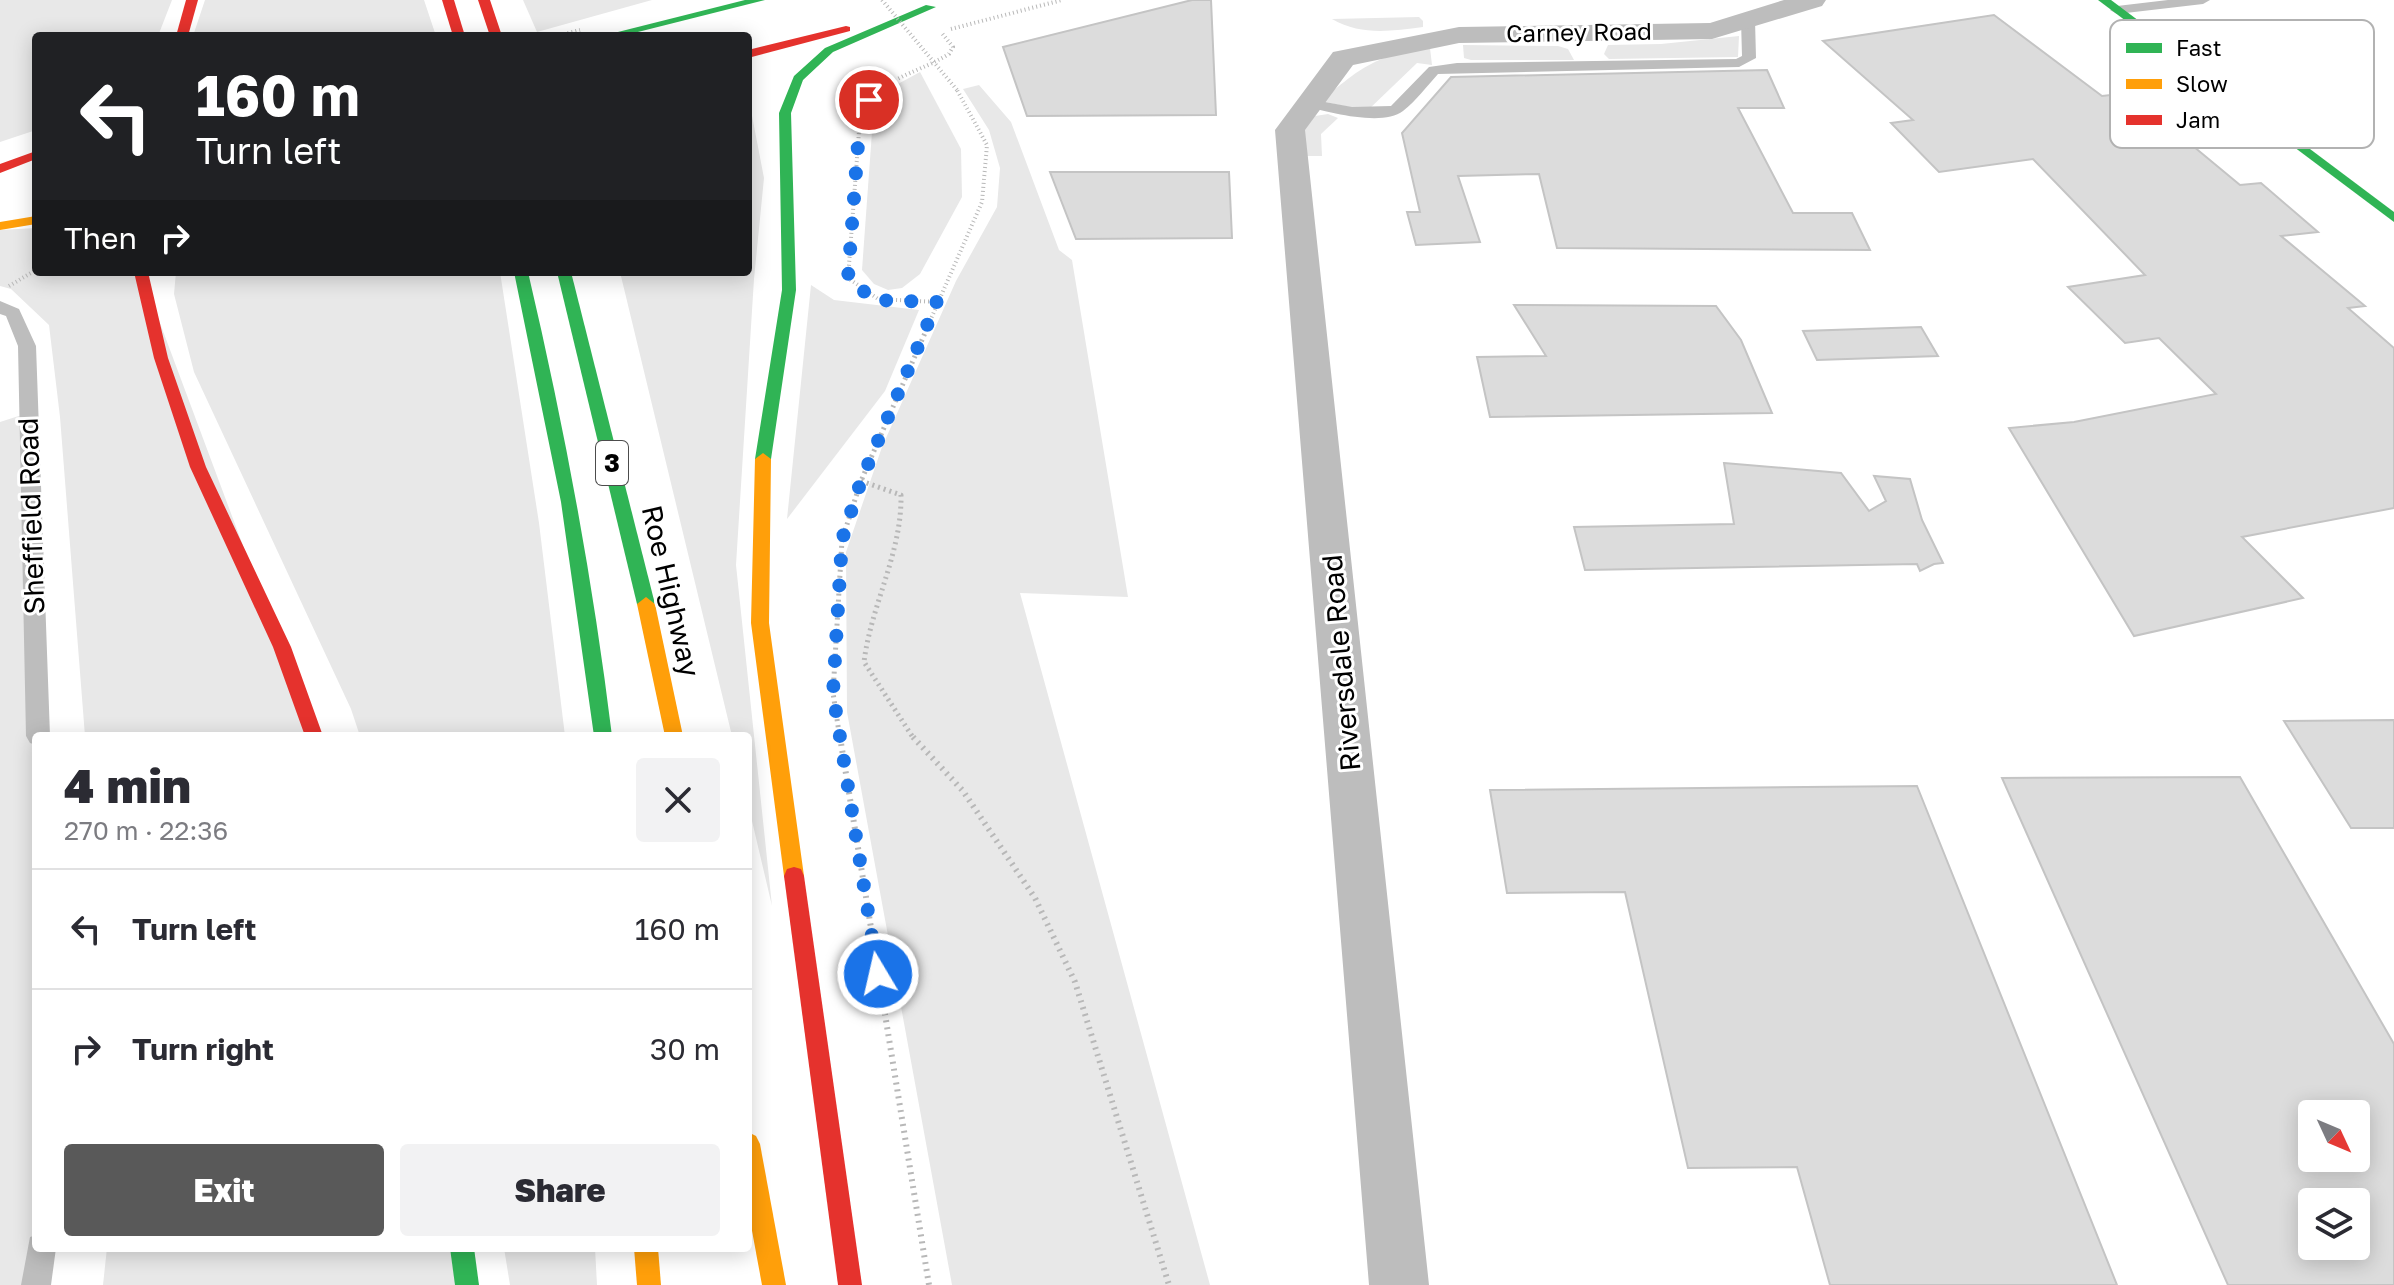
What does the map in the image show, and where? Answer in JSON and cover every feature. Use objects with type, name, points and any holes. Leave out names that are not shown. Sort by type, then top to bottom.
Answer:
[{"type":"main road","points":[[183,32],[192,0]]},
{"type":"main road","points":[[448,0],[458,32]]},
{"type":"main road","points":[[484,0],[495,32]]},
{"type":"main road","points":[[622,32],[718,4],[759,0]]},
{"type":"main road","points":[[718,4],[735,27]]},
{"type":"main road","points":[[753,55],[937,5],[829,50],[798,79],[785,113],[789,290],[760,475],[760,623],[850,1285]]},
{"type":"main road","points":[[2111,5],[2131,20]]},
{"type":"main road","points":[[773,91],[785,113]]},
{"type":"main road","points":[[2301,148],[2394,218]]},
{"type":"main road","points":[[0,172],[32,157]]},
{"type":"main road","points":[[0,172],[32,167]]},
{"type":"main road","points":[[0,228],[32,221]]},
{"type":"main road","points":[[0,228],[32,228]]},
{"type":"main road","points":[[142,276],[161,358],[198,467],[282,647],[313,732]]},
{"type":"main road","points":[[156,276],[161,358]]},
{"type":"main road","name":"3","points":[[522,276],[549,388],[589,611],[603,732]]},
{"type":"main road","name":"Roe Highway","points":[[565,276],[659,654],[673,732]]},
{"type":"main road","points":[[752,1166],[774,1285]]},
{"type":"main road","points":[[463,1252],[467,1285]]},
{"type":"main road","points":[[646,1252],[649,1285]]},
{"type":"street","name":"Carney Road","points":[[1343,58],[1451,36],[1712,31],[1812,0]]},
{"type":"street","name":"Riversdale Road","points":[[1343,58],[1290,130],[1399,1285]]},
{"type":"lane","points":[[2111,5],[2203,0]]},
{"type":"lane","points":[[1309,103],[1356,113],[1396,110],[1434,70],[1457,67],[1739,63],[1749,58],[1748,20]]},
{"type":"lane","points":[[1451,36],[1457,67]]},
{"type":"lane","name":"Sheffield Road","points":[[1,298],[13,313],[27,346],[38,732]]},
{"type":"lane","points":[[36,1285],[40,1252]]},
{"type":"path","points":[[882,0],[957,90],[987,145],[982,202],[861,481],[842,540],[833,693],[929,1285]]},
{"type":"path","points":[[937,302],[874,300],[848,278],[860,118],[869,100],[882,86],[949,54],[953,47],[941,32]]},
{"type":"path","points":[[1,298],[32,273]]},
{"type":"path","points":[[861,481],[901,495],[903,520],[894,557],[872,614],[864,662],[918,745],[963,791],[1035,898],[1075,982],[1169,1285]]},
{"type":"shaded area","points":[[0,0],[172,0],[160,32],[32,32],[32,131],[0,142]]},
{"type":"shaded area","points":[[205,0],[424,0],[435,32],[194,32]]},
{"type":"shaded area","points":[[523,0],[652,0],[537,32]]},
{"type":"shaded area","points":[[1419,17],[1423,27],[1388,31],[1354,28],[1332,19]]},
{"type":"shaded area","points":[[1739,36],[1738,57],[1609,59],[1604,54],[1608,45],[1661,44]]},
{"type":"shaded area","points":[[1463,45],[1558,46],[1568,49],[1574,60],[1471,60],[1464,58]]},
{"type":"shaded area","points":[[1430,48],[1432,65],[1417,63],[1367,111],[1321,101],[1370,64]]},
{"type":"shaded area","points":[[920,72],[961,149],[962,197],[920,274],[902,288],[888,290],[874,284],[862,270],[873,118],[885,91]]},
{"type":"shaded area","points":[[979,85],[1011,122],[1059,250],[1072,260],[1128,597],[1020,593],[1210,1285],[952,1285],[847,712],[846,552],[882,447],[956,281],[997,207],[1000,168],[989,130],[963,89]]},
{"type":"shaded area","points":[[1328,114],[1338,118],[1321,134],[1322,156],[1301,156],[1305,129],[1315,116]]},
{"type":"shaded area","points":[[752,116],[764,178],[754,279],[736,565],[772,906],[752,821],[752,732],[731,732],[621,276],[752,276]]},
{"type":"shaded area","points":[[32,228],[32,276],[142,276],[313,732],[85,732],[60,417],[49,325],[11,289],[0,286],[0,230]]},
{"type":"shaded area","points":[[176,276],[501,276],[539,523],[565,732],[359,732],[351,709],[194,372],[174,294]]},
{"type":"shaded area","points":[[811,285],[834,300],[919,310],[885,391],[787,519]]},
{"type":"shaded area","points":[[28,413],[36,732],[32,732],[32,1252],[36,1252],[36,1285],[0,1285],[0,422]]},
{"type":"shaded area","points":[[107,1252],[463,1252],[467,1285],[103,1285]]},
{"type":"shaded area","points":[[505,1252],[595,1252],[597,1285],[510,1285]]},
{"type":"building","points":[[1192,0],[1211,0],[1216,115],[1027,116],[1003,47]]},
{"type":"building","points":[[1994,15],[2102,96],[2110,95],[2110,148],[2195,148],[2240,185],[2261,183],[2318,232],[2281,236],[2365,306],[2348,308],[2394,348],[2394,508],[2242,537],[2303,598],[2134,636],[2009,428],[2074,422],[2216,394],[2159,338],[2125,343],[2068,287],[2145,275],[2033,159],[1939,172],[1891,123],[1913,120],[1823,41]]},
{"type":"building","points":[[1767,70],[1784,108],[1738,108],[1793,213],[1852,213],[1870,250],[1557,248],[1539,174],[1458,176],[1480,242],[1416,245],[1407,212],[1420,212],[1402,133],[1451,77]]},
{"type":"building","points":[[1050,172],[1229,172],[1232,238],[1076,239]]},
{"type":"building","points":[[1514,305],[1716,306],[1741,340],[1772,413],[1490,417],[1477,357],[1546,356]]},
{"type":"building","points":[[1921,327],[1938,356],[1817,360],[1803,331]]},
{"type":"building","points":[[1724,463],[1841,473],[1869,511],[1886,501],[1874,476],[1910,479],[1922,520],[1943,563],[1920,571],[1917,564],[1585,570],[1574,527],[1734,524]]},
{"type":"building","points":[[2394,720],[2394,828],[2351,828],[2284,721]]},
{"type":"building","points":[[2240,777],[2394,1044],[2394,1285],[2228,1285],[2002,778]]},
{"type":"building","points":[[1917,786],[2117,1285],[1830,1285],[1797,1167],[1688,1168],[1625,892],[1507,893],[1490,790]]},
{"type":"traffic: fast","points":[[625,32],[759,0]]},
{"type":"traffic: fast","points":[[2104,0],[2131,20]]},
{"type":"traffic: fast","points":[[763,459],[789,290],[785,113],[798,79],[829,50],[930,7]]},
{"type":"traffic: fast","points":[[2301,148],[2394,218]]},
{"type":"traffic: fast","points":[[522,276],[569,502],[602,732]]},
{"type":"traffic: fast","points":[[565,276],[646,604]]},
{"type":"traffic: fast","points":[[463,1252],[467,1285]]},
{"type":"traffic: slow","points":[[0,226],[32,221]]},
{"type":"traffic: slow","points":[[763,459],[760,623],[794,876]]},
{"type":"traffic: slow","points":[[646,604],[673,732]]},
{"type":"traffic: slow","points":[[752,1166],[774,1285]]},
{"type":"traffic: slow","points":[[646,1252],[649,1285]]},
{"type":"traffic: jam","points":[[183,32],[192,0]]},
{"type":"traffic: jam","points":[[448,0],[458,32]]},
{"type":"traffic: jam","points":[[484,0],[495,32]]},
{"type":"traffic: jam","points":[[752,53],[846,29]]},
{"type":"traffic: jam","points":[[0,169],[32,157]]},
{"type":"traffic: jam","points":[[142,276],[161,358],[198,467],[282,647],[313,732]]},
{"type":"traffic: jam","points":[[794,876],[850,1285]]},
{"type":"route","points":[[869,100],[860,118],[848,278],[874,300],[937,302],[861,481],[842,540],[833,693],[878,974]]}]
